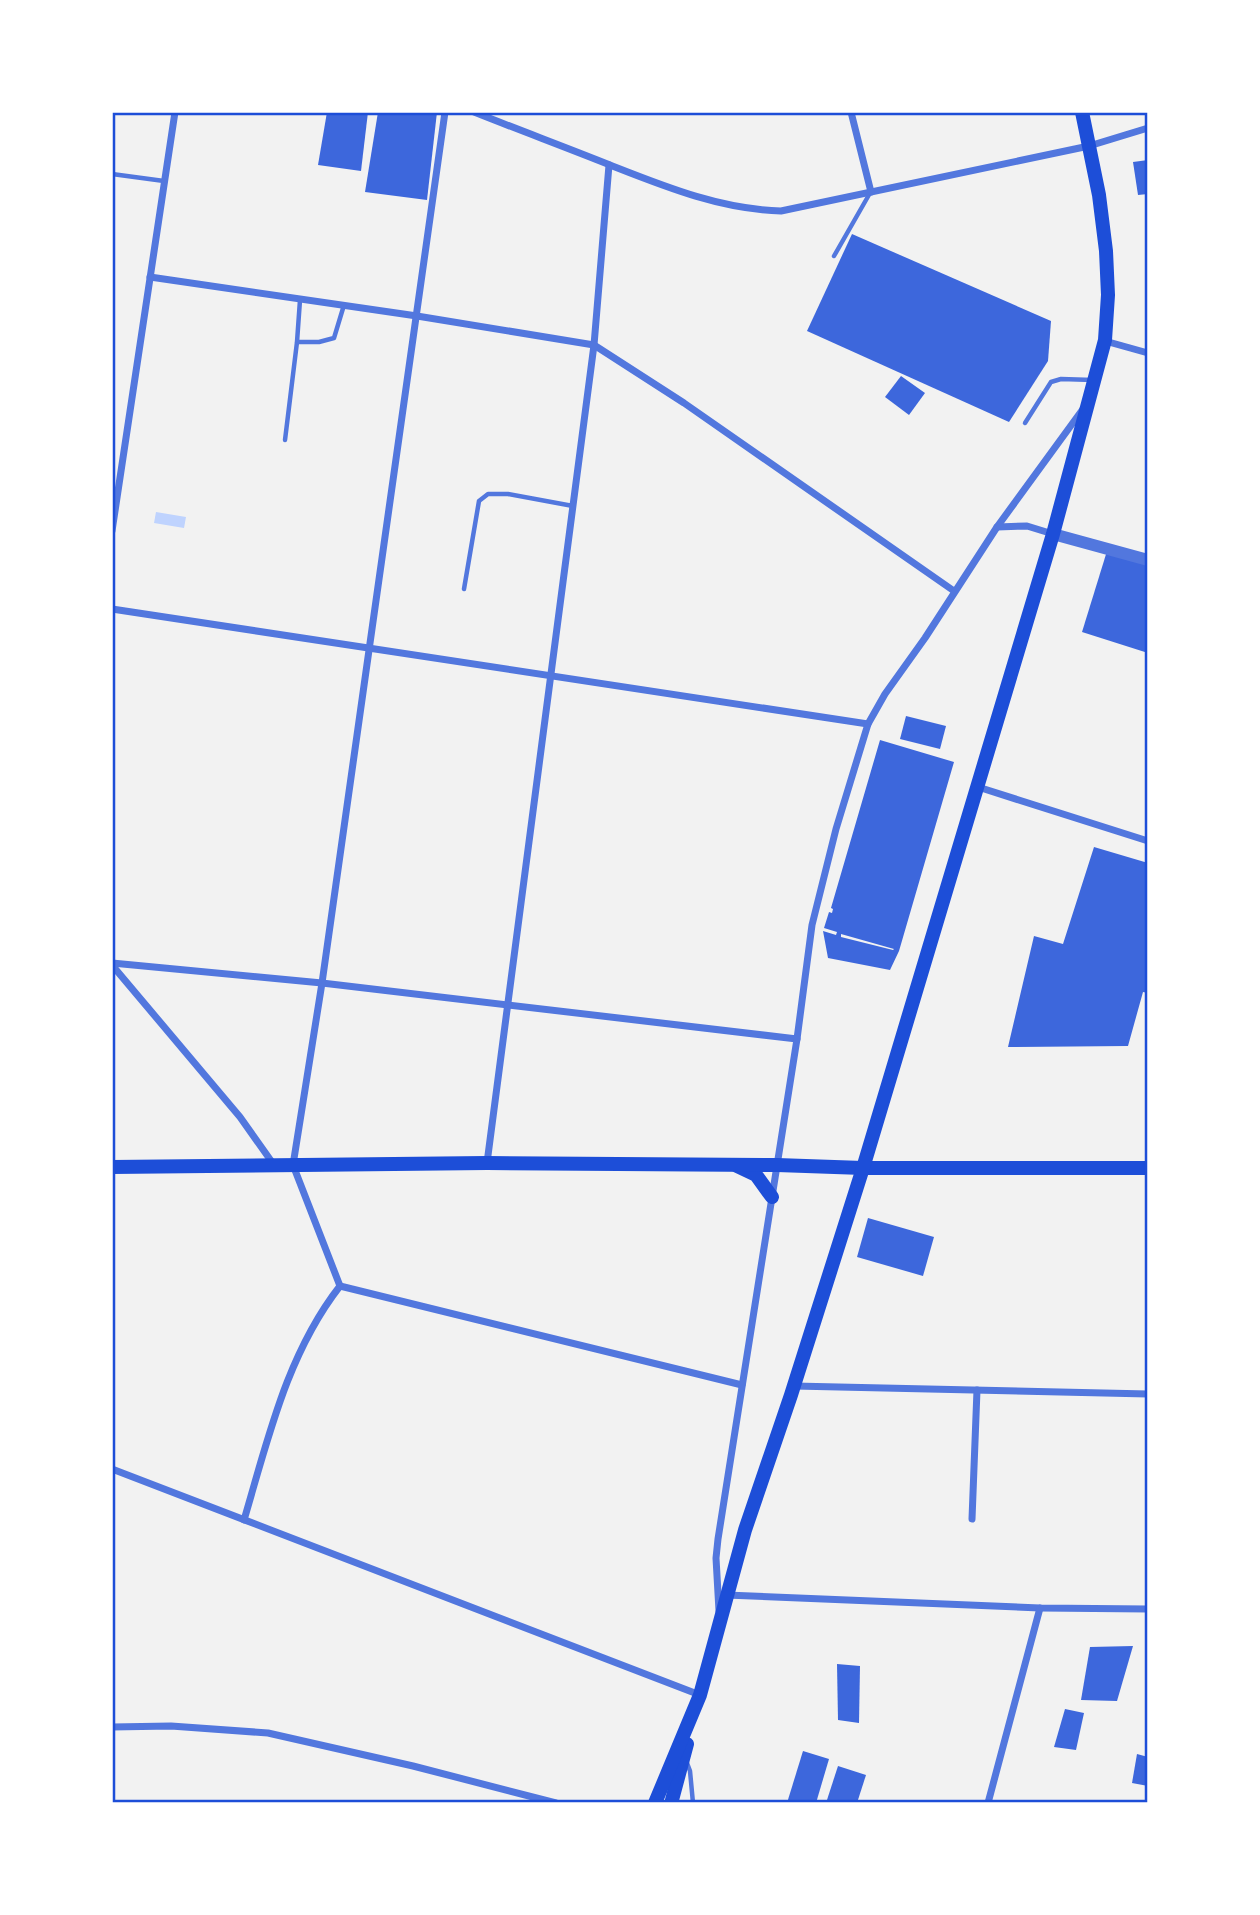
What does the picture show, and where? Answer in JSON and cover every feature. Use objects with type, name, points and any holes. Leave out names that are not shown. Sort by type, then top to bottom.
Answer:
[{"type":"main road","points":[[672,1800],[745,1530],[863,1168],[1053,534],[1105,340],[1108,295],[1106,251],[1099,195],[1082,112]]},
{"type":"main road","points":[[112,1167],[487,1163],[732,1164],[863,1168],[1148,1168]]},
{"type":"main road","points":[[732,1164],[756,1175],[772,1197]]},
{"type":"main road","points":[[655,1803],[700,1695]]},
{"type":"street","points":[[112,531],[175,112]]},
{"type":"street","points":[[340,1286],[292,1165],[322,983],[368,647],[418,316],[444,112]]},
{"type":"street","points":[[474,112],[688,195],[743,209],[781,211],[1089,146],[1148,128]]},
{"type":"street","points":[[851,112],[871,192]]},
{"type":"street","points":[[487,1163],[594,345],[609,164]]},
{"type":"street","points":[[150,277],[594,345],[954,591]]},
{"type":"street","points":[[1105,340],[1148,354]]},
{"type":"street","points":[[720,1619],[716,1558],[797,1039],[812,925],[836,829],[868,724],[885,694],[997,527],[1088,402]]},
{"type":"street","points":[[997,527],[1027,526],[1148,560]]},
{"type":"street","points":[[112,609],[868,724]]},
{"type":"street","points":[[978,787],[1148,841]]},
{"type":"street","points":[[112,964],[322,983],[797,1039]]},
{"type":"street","points":[[112,964],[240,1117],[274,1166]]},
{"type":"street","points":[[340,1286],[742,1385]]},
{"type":"street","points":[[244,1520],[275,1416],[299,1351],[322,1308],[340,1286]]},
{"type":"street","points":[[794,1386],[1148,1394]]},
{"type":"street","points":[[972,1518],[977,1390]]},
{"type":"street","points":[[112,1469],[700,1695]]},
{"type":"street","points":[[726,1595],[1040,1608],[1148,1609]]},
{"type":"street","points":[[988,1803],[1040,1608]]},
{"type":"street","points":[[112,1727],[171,1726],[268,1733],[413,1766],[556,1803]]},
{"type":"lane","points":[[112,174],[164,181]]},
{"type":"lane","points":[[834,256],[871,192]]},
{"type":"lane","points":[[285,440],[300,299]]},
{"type":"lane","points":[[297,342],[319,342],[334,338],[344,305]]},
{"type":"lane","points":[[1025,423],[1051,382],[1061,379],[1094,380]]},
{"type":"lane","points":[[464,589],[479,501],[488,494],[508,494],[573,506]]},
{"type":"lane","points":[[684,1756],[690,1771],[693,1803]]},
{"type":"water","points":[[156,512],[186,517],[184,528],[154,523]]},
{"type":"building","points":[[327,112],[368,112],[361,171],[318,165]]},
{"type":"building","points":[[378,112],[437,112],[427,200],[365,192]]},
{"type":"building","points":[[1148,160],[1148,194],[1138,195],[1133,162]]},
{"type":"building","points":[[852,234],[1051,321],[1048,361],[1009,422],[807,331]]},
{"type":"building","points":[[901,376],[925,393],[909,415],[885,397]]},
{"type":"building","points":[[1107,551],[1148,563],[1148,653],[1082,632]]},
{"type":"building","points":[[906,716],[946,726],[940,749],[900,739]]},
{"type":"building","points":[[880,740],[954,762],[899,951],[890,970],[828,958],[823,931],[836,935],[837,932],[824,928],[829,912],[832,913],[831,908]],"holes":[[[841,934],[894,949],[841,937]]]},
{"type":"building","points":[[1094,847],[1148,863],[1148,993],[1143,992],[1128,1046],[1008,1047],[1034,936],[1063,944]]},
{"type":"building","points":[[868,1218],[934,1237],[923,1276],[857,1257]]},
{"type":"building","points":[[1133,1646],[1117,1701],[1081,1700],[1090,1647]]},
{"type":"building","points":[[837,1664],[860,1666],[859,1723],[838,1720]]},
{"type":"building","points":[[1065,1709],[1084,1713],[1076,1750],[1054,1747]]},
{"type":"building","points":[[803,1751],[829,1759],[816,1803],[787,1803]]},
{"type":"building","points":[[1137,1754],[1148,1757],[1148,1786],[1132,1783]]},
{"type":"building","points":[[838,1766],[866,1775],[857,1803],[826,1803]]}]
